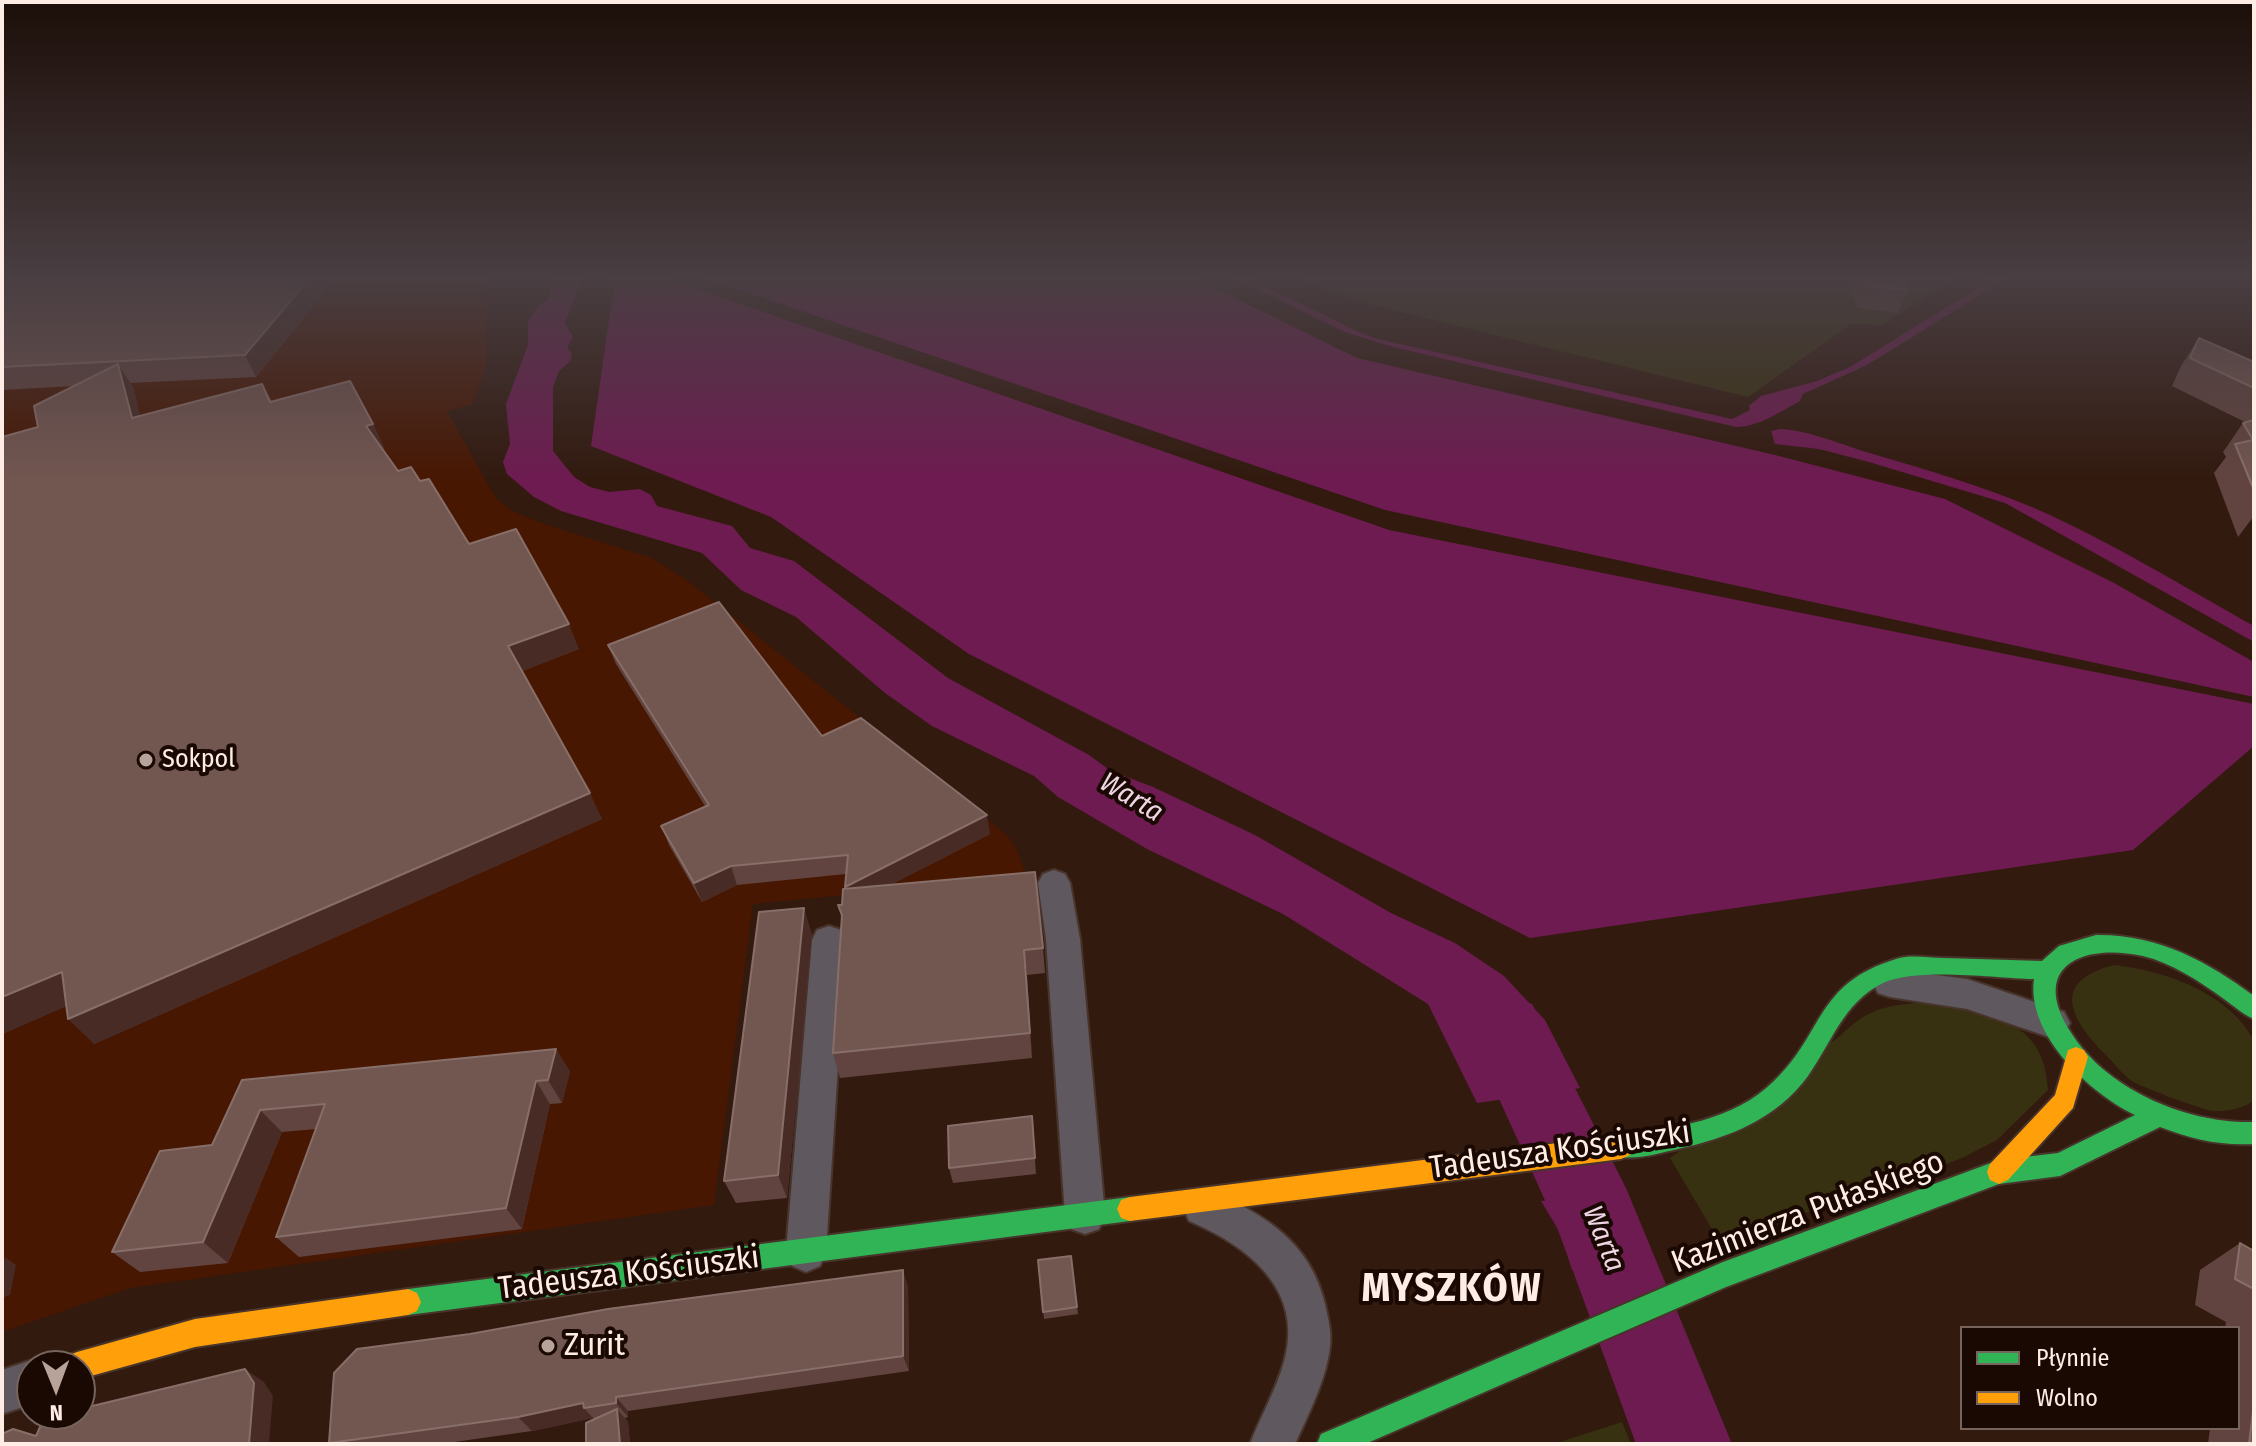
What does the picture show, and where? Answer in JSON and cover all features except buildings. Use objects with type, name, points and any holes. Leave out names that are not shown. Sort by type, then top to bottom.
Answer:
[{"type":"street","points":[[1054,883],[1063,939],[1085,1215]]},
{"type":"street","points":[[806,1252],[829,940]]},
{"type":"street","points":[[2254,1009],[2204,973],[2147,949],[2119,944],[2074,948],[2058,957],[2048,970],[2044,994],[2052,1023],[2076,1057],[2109,1086],[2158,1116],[2217,1134],[2254,1133]]},
{"type":"street","name":"Tadeusza Kościuszki","points":[[96,1361],[195,1333],[312,1314],[806,1252],[1185,1200],[1608,1149],[1713,1129],[1753,1113],[1777,1094],[1798,1071],[1840,1000],[1858,985],[1900,966],[2048,970]]},
{"type":"street","points":[[2204,973],[2246,976]]},
{"type":"street","points":[[1870,981],[1967,994],[2052,1023]]},
{"type":"street","name":"Kazimierza Pułaskiego","points":[[1999,1172],[2065,1100],[2076,1057]]},
{"type":"street","name":"Kazimierza Pułaskiego","points":[[1331,1444],[1691,1289],[1999,1172],[2060,1164],[2158,1116]]},
{"type":"street","name":"Tadeusza Kościuszki","points":[[1185,1200],[1237,1220],[1263,1237],[1288,1264],[1305,1301],[1310,1343],[1301,1381],[1272,1444]]},
{"type":"shaded area","points":[[2,345],[486,345],[486,367],[473,404],[447,411],[495,497],[510,510],[544,524],[652,558],[688,581],[1008,836],[1016,848],[1027,877],[753,904],[714,1205],[130,1288],[2,1332]]},
{"type":"shaded area","points":[[1538,345],[1821,345],[1748,397]]},
{"type":"shaded area","points":[[2114,965],[2174,979],[2212,997],[2229,1010],[2254,1041],[2254,1100],[2235,1109],[2213,1111],[2147,1088],[2125,1075],[2083,1028],[2072,1002],[2074,991],[2081,981],[2094,972]]},
{"type":"shaded area","points":[[1942,1002],[1999,1018],[2028,1036],[2045,1068],[2048,1090],[1997,1140],[1962,1158],[1892,1185],[1719,1241],[1670,1158],[1863,1017],[1886,1007]]},
{"type":"shaded area","points":[[1622,1422],[1631,1444],[1554,1444]]},
{"type":"water","points":[[528,345],[568,345],[572,354],[570,361],[559,371],[553,387],[553,451],[574,477],[590,487],[609,492],[640,489],[651,495],[657,506],[732,526],[750,548],[794,561],[948,678],[1089,755],[1111,771],[1153,787],[1255,835],[1391,913],[1455,943],[1504,976],[1545,1020],[1580,1088],[1477,1103],[1428,1004],[1283,914],[1147,849],[1058,797],[1034,776],[932,726],[885,693],[796,617],[741,590],[702,553],[561,511],[534,497],[507,474],[503,462],[510,444],[506,404]]},
{"type":"water","points":[[605,345],[860,345],[1389,530],[2254,704],[2254,746],[2133,850],[1530,938],[969,654],[771,517],[591,446]]},
{"type":"water","points":[[903,345],[1331,345],[1357,358],[1775,455],[1945,499],[2114,583],[2254,662],[2254,697],[1385,510]]},
{"type":"water","points":[[1388,345],[1407,345],[1732,419],[1750,410],[1749,406],[1761,396],[1817,381],[1850,367],[1885,345],[1898,345],[1867,365],[1803,394],[1800,401],[1770,418],[1736,427]]},
{"type":"water","points":[[1780,429],[1827,439],[1974,485],[2034,508],[2118,549],[2254,626],[2254,642],[2005,503],[1819,449],[1775,444],[1771,431]]},
{"type":"water","points":[[1597,1194],[1624,1246],[1572,1270],[1562,1236],[1541,1201]]},
{"type":"water","points":[[1677,1356],[1683,1398],[1707,1444],[1648,1444],[1623,1382]]},
{"type":"waterway","name":"Warta","points":[[1499,1023],[1505,1027],[1596,1218],[1684,1444]]},
{"type":"traffic: fast","points":[[2254,1009],[2192,967],[2145,948],[2121,944],[2096,944],[2066,952],[2052,964],[2044,986],[2049,1014],[2063,1041],[2083,1065],[2109,1086],[2167,1119],[2197,1129],[2224,1134],[2254,1133]]},
{"type":"traffic: fast","points":[[1621,1147],[1695,1134],[1742,1117],[1763,1104],[1782,1089],[1799,1069],[1836,1008],[1874,977],[1911,965],[2048,970]]},
{"type":"traffic: fast","points":[[1331,1444],[1723,1275],[1999,1172],[2060,1164],[2158,1116]]},
{"type":"traffic: fast","points":[[408,1302],[1130,1209]]},
{"type":"traffic: slow","points":[[1999,1172],[2065,1100],[2076,1057]]},
{"type":"traffic: slow","points":[[1130,1209],[1621,1147]]},
{"type":"traffic: slow","points":[[96,1361],[195,1333],[408,1302]]},
{"type":"place","name":"Sokpol","points":[[146,760]]},
{"type":"place","name":"Zurit","points":[[548,1346]]},
{"type":"district","name":"MYSZKÓW","points":[[1452,1290]]}]
